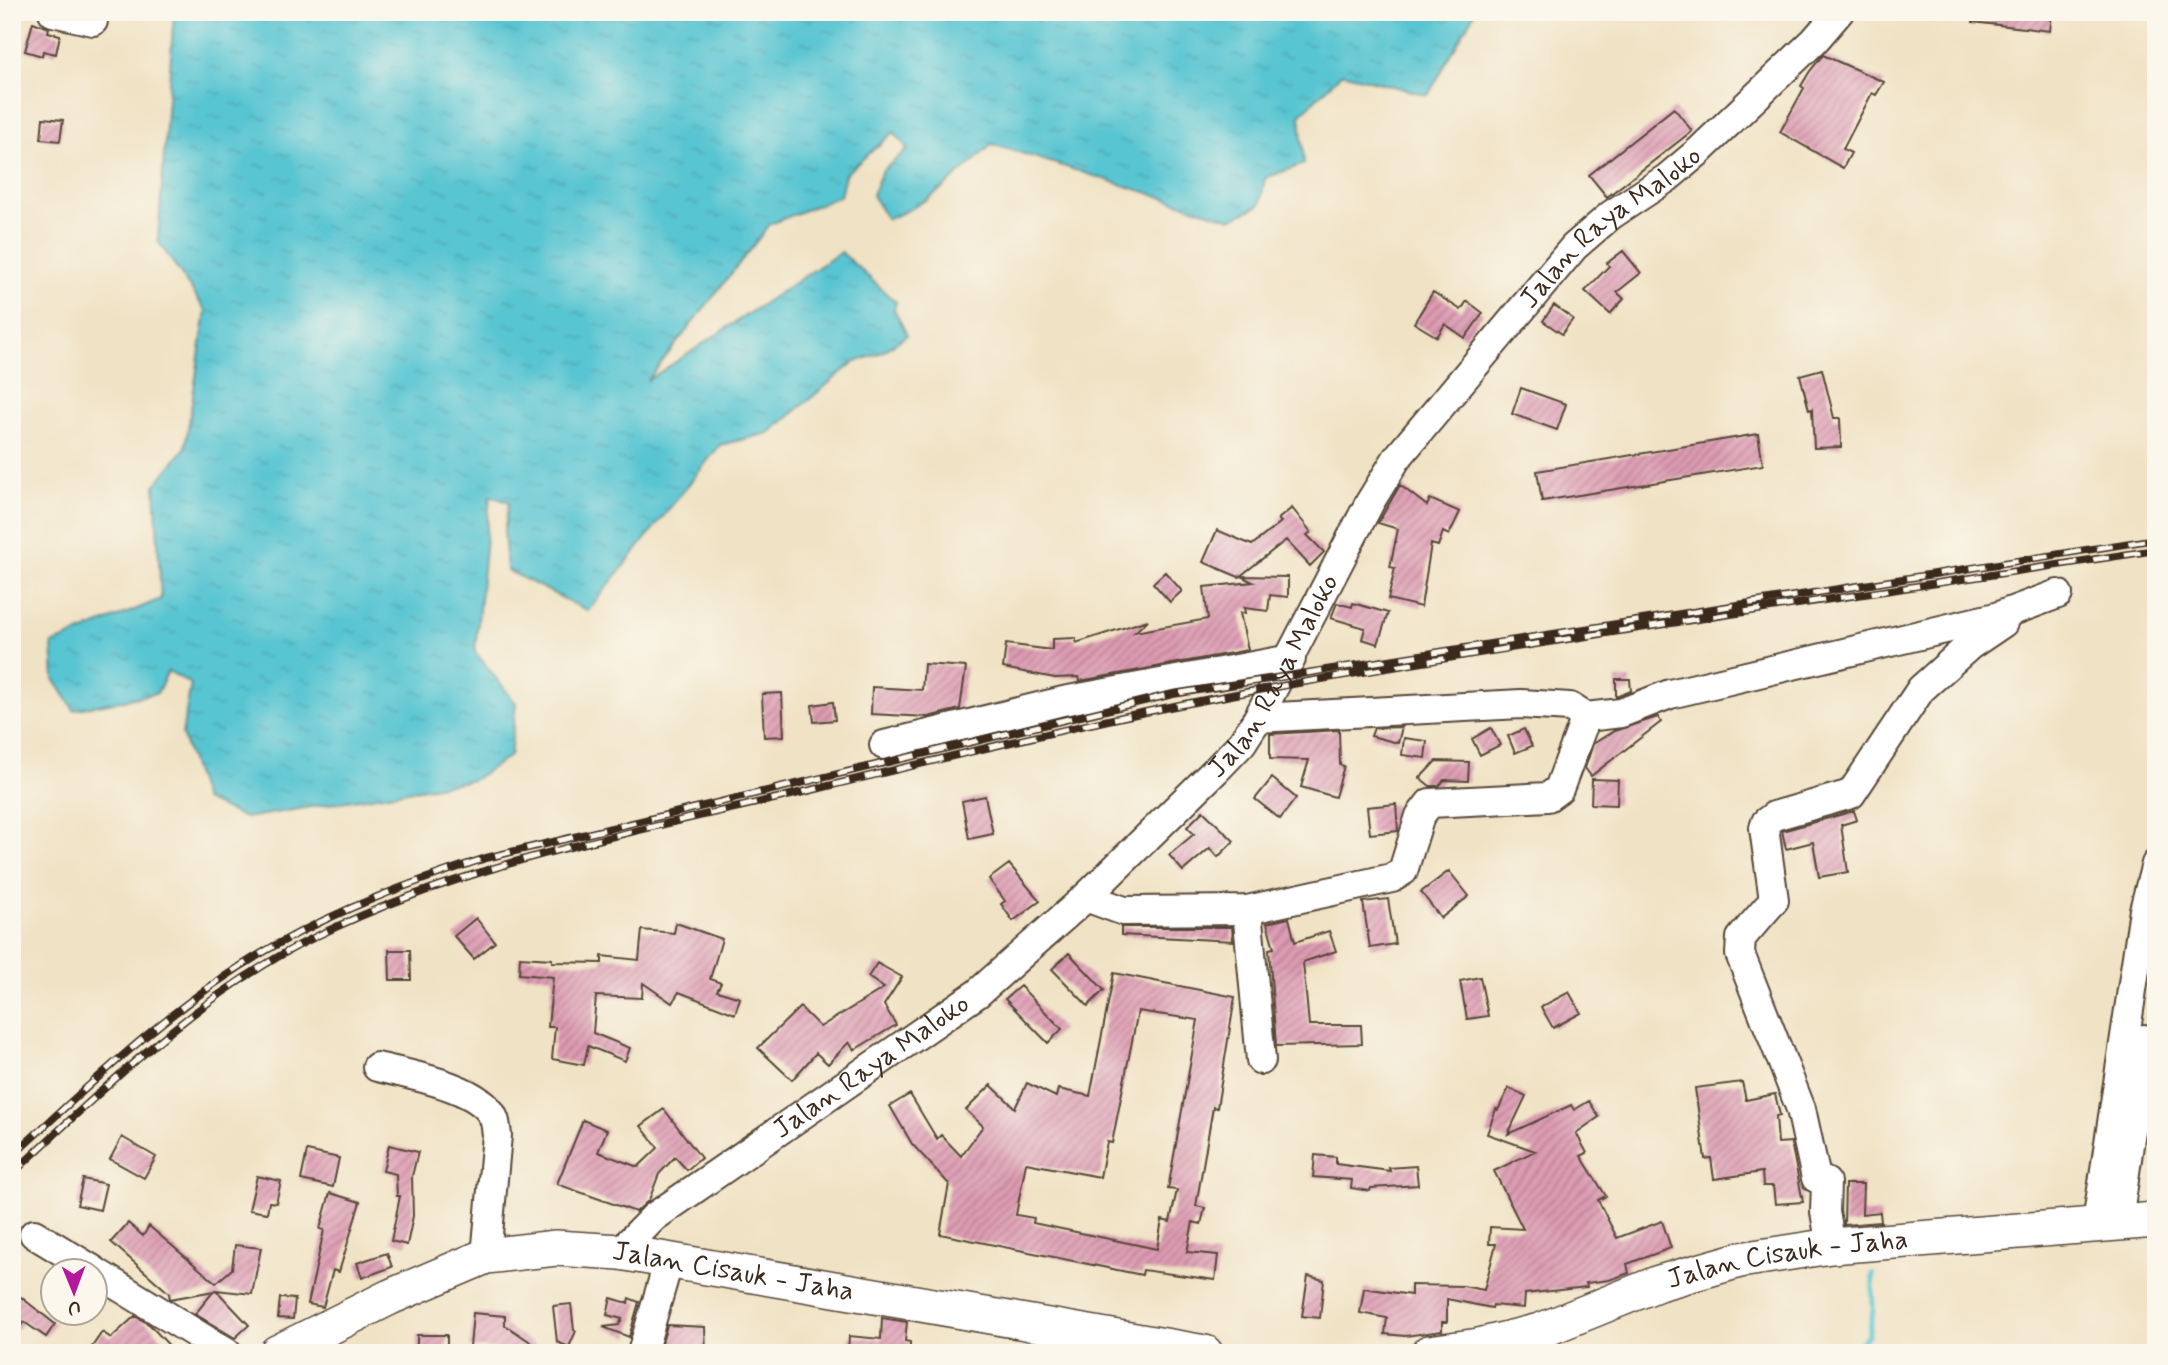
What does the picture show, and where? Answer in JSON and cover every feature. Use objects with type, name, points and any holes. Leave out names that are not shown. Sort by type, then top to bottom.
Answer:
[{"type":"main road","name":"Jalan Cisauk - Jaha","points":[[1430,1353],[1479,1346],[1541,1342],[1682,1276],[1740,1260],[1831,1245],[2156,1220]]},
{"type":"main road","name":"Jalan Cisauk - Jaha","points":[[278,1353],[390,1297],[486,1256],[556,1248],[620,1252],[1205,1353]]},
{"type":"street","points":[[53,12],[93,21]]},
{"type":"street","name":"Jalan Raya Maloko","points":[[620,1252],[654,1217],[978,993],[1086,897],[1217,769],[1242,743],[1258,719],[1292,659],[1370,502],[1397,458],[1574,247],[1611,215],[1658,184],[1698,152],[1815,40],[1839,12]]},
{"type":"street","points":[[1831,1245],[1825,1212],[1826,1182],[1816,1178],[1801,1109],[1740,954],[1741,938],[1774,900],[1764,828],[1766,822],[1774,816],[1851,794],[1922,689],[1981,636],[2058,594]]},
{"type":"street","points":[[1258,719],[1521,704],[1570,707],[1586,716],[1621,713],[1670,694],[2033,606]]},
{"type":"street","points":[[884,745],[1063,701],[1292,659]]},
{"type":"street","points":[[1086,897],[1124,911],[1247,910],[1392,878],[1403,871],[1420,816],[1430,803],[1548,797],[1559,789],[1586,716]]},
{"type":"street","points":[[2108,1222],[2144,910],[2156,864]]},
{"type":"street","points":[[1247,910],[1261,1060]]},
{"type":"street","points":[[2108,1222],[2156,957]]},
{"type":"street","points":[[377,1067],[451,1086],[481,1104],[494,1117],[497,1135],[486,1256]]},
{"type":"street","points":[[34,1234],[70,1256]]},
{"type":"street","points":[[642,1353],[669,1261]]},
{"type":"street","points":[[108,1280],[227,1353]]},
{"type":"water","points":[[174,12],[1475,12],[1428,95],[1342,73],[1300,115],[1304,164],[1265,178],[1260,205],[1231,219],[992,144],[930,197],[887,219],[872,195],[882,171],[908,149],[894,132],[845,174],[840,196],[770,224],[647,381],[841,252],[896,302],[894,309],[907,335],[882,352],[853,363],[769,433],[720,445],[588,611],[507,570],[504,532],[509,502],[490,496],[475,652],[516,703],[510,756],[473,780],[245,818],[204,800],[182,734],[191,684],[168,671],[157,693],[74,710],[54,679],[52,644],[161,599],[155,485],[185,448],[206,311],[158,241]]},
{"type":"building","points":[[1974,12],[2052,12],[2050,31],[1973,22]]},
{"type":"building","points":[[33,22],[49,28],[48,32],[60,35],[56,54],[43,51],[42,56],[25,51]]},
{"type":"building","points":[[1823,55],[1884,82],[1876,95],[1872,93],[1843,149],[1851,153],[1843,168],[1780,132],[1804,88],[1801,86]]},
{"type":"building","points":[[1674,108],[1692,131],[1607,197],[1589,175]]},
{"type":"building","points":[[43,118],[63,120],[60,141],[41,139]]},
{"type":"building","points":[[1623,251],[1641,273],[1617,292],[1624,299],[1610,314],[1585,291],[1609,266],[1607,263]]},
{"type":"building","points":[[1433,292],[1461,310],[1467,301],[1483,313],[1465,338],[1445,324],[1437,337],[1414,323]]},
{"type":"building","points":[[1554,305],[1573,319],[1562,334],[1543,321]]},
{"type":"building","points":[[1822,369],[1834,418],[1840,418],[1841,447],[1814,448],[1812,409],[1809,410],[1800,375]]},
{"type":"building","points":[[1521,388],[1566,404],[1557,430],[1512,414]]},
{"type":"building","points":[[1758,434],[1763,465],[1542,501],[1537,471]]},
{"type":"building","points":[[1400,485],[1427,506],[1430,499],[1460,512],[1449,535],[1443,532],[1438,546],[1431,544],[1421,607],[1388,599],[1395,568],[1390,567],[1398,529],[1378,523]]},
{"type":"building","points":[[1292,508],[1311,532],[1307,535],[1324,552],[1310,566],[1286,540],[1239,577],[1203,562],[1217,530],[1252,545],[1281,522],[1278,519]]},
{"type":"building","points":[[1165,572],[1182,591],[1170,602],[1153,583]]},
{"type":"building","points":[[1241,576],[1288,577],[1288,597],[1270,595],[1268,611],[1244,608],[1245,613],[1240,613],[1248,650],[1080,681],[1079,677],[1055,678],[1003,668],[1006,644],[1052,650],[1052,639],[1076,638],[1076,643],[1148,620],[1135,632],[1208,619],[1204,587],[1253,582]]},
{"type":"building","points":[[1337,603],[1352,607],[1353,603],[1388,613],[1378,644],[1362,639],[1365,628],[1331,618]]},
{"type":"building","points":[[924,664],[966,667],[960,709],[928,717],[871,714],[872,687],[922,690]]},
{"type":"building","points":[[1616,679],[1630,679],[1631,691],[1616,697]]},
{"type":"building","points":[[782,693],[784,736],[764,737],[762,694]]},
{"type":"building","points":[[833,702],[835,720],[814,722],[812,705]]},
{"type":"building","points":[[1658,717],[1661,722],[1591,776],[1585,768],[1593,744],[1614,731]]},
{"type":"building","points":[[1402,727],[1398,743],[1371,736],[1374,728]]},
{"type":"building","points":[[1491,728],[1500,745],[1480,755],[1472,739]]},
{"type":"building","points":[[1524,729],[1532,746],[1515,753],[1508,736]]},
{"type":"building","points":[[1339,730],[1340,765],[1344,766],[1335,797],[1301,787],[1309,760],[1270,759],[1270,734]]},
{"type":"building","points":[[1404,738],[1427,741],[1425,758],[1402,755]]},
{"type":"building","points":[[1436,761],[1469,762],[1468,781],[1444,780],[1439,786],[1430,786],[1420,778]]},
{"type":"building","points":[[1272,778],[1296,798],[1280,819],[1255,799]]},
{"type":"building","points":[[1592,779],[1618,780],[1617,805],[1591,804]]},
{"type":"building","points":[[985,796],[993,834],[969,839],[962,801]]},
{"type":"building","points":[[1396,804],[1398,831],[1370,834],[1367,807]]},
{"type":"building","points":[[1203,811],[1234,841],[1218,857],[1210,848],[1183,871],[1169,855],[1194,834],[1187,827]]},
{"type":"building","points":[[1854,811],[1857,820],[1841,825],[1848,872],[1819,877],[1813,842],[1786,849],[1782,831]]},
{"type":"building","points":[[1009,864],[1040,901],[1013,921],[1001,904],[1005,901],[989,879]]},
{"type":"building","points":[[1449,871],[1469,896],[1441,918],[1421,892]]},
{"type":"building","points":[[1388,899],[1395,944],[1370,948],[1363,902]]},
{"type":"building","points":[[476,918],[495,942],[474,959],[454,936]]},
{"type":"building","points":[[1289,918],[1295,942],[1329,931],[1336,951],[1303,962],[1309,1025],[1361,1025],[1362,1044],[1276,1046],[1269,949],[1274,948],[1267,923]]},
{"type":"building","points":[[676,923],[722,939],[710,979],[721,983],[717,991],[740,998],[735,1014],[679,992],[672,1003],[643,983],[642,998],[596,996],[593,1033],[630,1048],[625,1061],[588,1046],[584,1065],[552,1059],[555,1027],[548,1027],[553,977],[519,974],[520,957],[552,959],[552,962],[602,963],[602,956],[639,960],[642,930],[674,933]]},
{"type":"building","points":[[1121,927],[1232,927],[1233,941],[1121,935]]},
{"type":"building","points":[[389,950],[410,950],[411,980],[390,980]]},
{"type":"building","points":[[1069,953],[1104,990],[1088,1006],[1052,969]]},
{"type":"building","points":[[877,963],[902,977],[884,1005],[896,1025],[854,1050],[849,1042],[828,1064],[816,1053],[792,1080],[758,1048],[800,1007],[820,1027],[884,988],[868,977]]},
{"type":"building","points":[[1114,973],[1235,997],[1217,1108],[1213,1107],[1196,1206],[1205,1208],[1201,1224],[1193,1222],[1187,1252],[1218,1255],[1215,1280],[1143,1270],[1142,1275],[940,1234],[949,1184],[912,1144],[890,1106],[910,1094],[937,1139],[941,1135],[961,1156],[983,1126],[966,1110],[991,1085],[1015,1108],[1027,1083],[1056,1097],[1058,1089],[1090,1096]],"holes":[[[1138,1011],[1198,1020],[1168,1189],[1177,1190],[1170,1222],[1162,1220],[1157,1249],[1033,1223],[1034,1218],[1016,1215],[1026,1163],[1100,1177],[1107,1142],[1112,1143]]]},
{"type":"building","points":[[1480,977],[1488,1016],[1467,1019],[1460,981]]},
{"type":"building","points":[[1020,986],[1062,1029],[1048,1043],[1005,999]]},
{"type":"building","points":[[1569,992],[1581,1013],[1553,1028],[1541,1007]]},
{"type":"building","points":[[1742,1082],[1746,1100],[1775,1094],[1780,1115],[1776,1116],[1778,1143],[1791,1142],[1803,1202],[1775,1204],[1773,1186],[1763,1186],[1762,1172],[1714,1179],[1711,1158],[1705,1159],[1695,1088]]},
{"type":"building","points":[[1509,1088],[1526,1096],[1508,1134],[1571,1105],[1574,1110],[1589,1101],[1599,1117],[1576,1133],[1587,1153],[1581,1156],[1606,1196],[1598,1200],[1617,1238],[1662,1221],[1671,1248],[1627,1264],[1629,1273],[1609,1280],[1586,1283],[1587,1287],[1525,1294],[1524,1308],[1493,1305],[1492,1308],[1447,1299],[1447,1322],[1442,1322],[1442,1331],[1405,1336],[1385,1334],[1387,1318],[1360,1313],[1364,1288],[1411,1295],[1411,1285],[1463,1286],[1484,1290],[1496,1244],[1489,1244],[1490,1227],[1523,1229],[1494,1171],[1535,1151],[1487,1134],[1496,1109],[1498,1110]]},
{"type":"building","points":[[664,1109],[701,1158],[687,1170],[675,1157],[659,1174],[649,1200],[636,1212],[557,1184],[583,1120],[607,1130],[598,1152],[638,1167],[658,1148],[641,1126]]},
{"type":"building","points":[[122,1137],[156,1157],[144,1178],[110,1159]]},
{"type":"building","points":[[389,1145],[418,1152],[412,1176],[413,1216],[407,1245],[391,1241],[400,1196],[397,1196],[396,1174],[383,1171]]},
{"type":"building","points":[[307,1151],[339,1158],[333,1187],[301,1180]]},
{"type":"building","points":[[1315,1155],[1336,1157],[1336,1164],[1390,1171],[1389,1168],[1416,1166],[1418,1185],[1371,1188],[1370,1191],[1351,1188],[1352,1180],[1313,1177]]},
{"type":"building","points":[[257,1176],[281,1181],[276,1203],[269,1202],[267,1213],[249,1210]]},
{"type":"building","points":[[83,1179],[106,1184],[100,1210],[77,1205]]},
{"type":"building","points":[[1845,1184],[1863,1184],[1862,1214],[1880,1212],[1881,1222],[1844,1225]]},
{"type":"building","points":[[330,1193],[360,1202],[339,1272],[333,1270],[323,1307],[308,1304],[324,1230],[320,1229]]},
{"type":"building","points":[[128,1223],[143,1236],[149,1226],[216,1283],[232,1269],[235,1245],[261,1248],[252,1294],[216,1290],[249,1325],[235,1338],[195,1314],[214,1291],[170,1299],[169,1293],[111,1242]]},
{"type":"building","points":[[387,1253],[392,1267],[362,1278],[357,1263]]},
{"type":"building","points":[[1308,1276],[1324,1280],[1320,1318],[1302,1316]]},
{"type":"building","points":[[12,1290],[38,1311],[38,1326],[54,1326],[46,1337],[24,1322],[12,1335]]},
{"type":"building","points":[[280,1298],[295,1299],[293,1319],[278,1318]]},
{"type":"building","points":[[611,1298],[628,1303],[629,1298],[639,1302],[629,1337],[603,1327],[619,1325],[622,1319],[607,1315]]},
{"type":"building","points":[[571,1304],[576,1331],[569,1347],[557,1342],[553,1306]]},
{"type":"building","points":[[473,1313],[505,1316],[505,1325],[547,1353],[470,1347]]},
{"type":"building","points":[[135,1316],[150,1325],[176,1353],[88,1353],[102,1332],[111,1338]]},
{"type":"building","points":[[882,1318],[907,1322],[905,1341],[910,1342],[910,1353],[848,1353],[849,1336],[881,1339]]},
{"type":"building","points":[[667,1325],[705,1327],[706,1353],[659,1353]]},
{"type":"building","points":[[417,1335],[447,1335],[447,1353],[417,1353]]},
{"type":"waterway","points":[[1850,1353],[1868,1335],[1873,1312],[1873,1274]]},
{"type":"railway","points":[[12,1156],[137,1044],[203,991],[238,968],[300,932],[351,908],[404,886],[486,858],[1173,694],[2156,539]]},
{"type":"railway","points":[[12,1174],[156,1043],[233,985],[274,959],[377,909],[501,866],[564,848],[990,747],[1219,697],[1606,633],[2156,550]]}]
